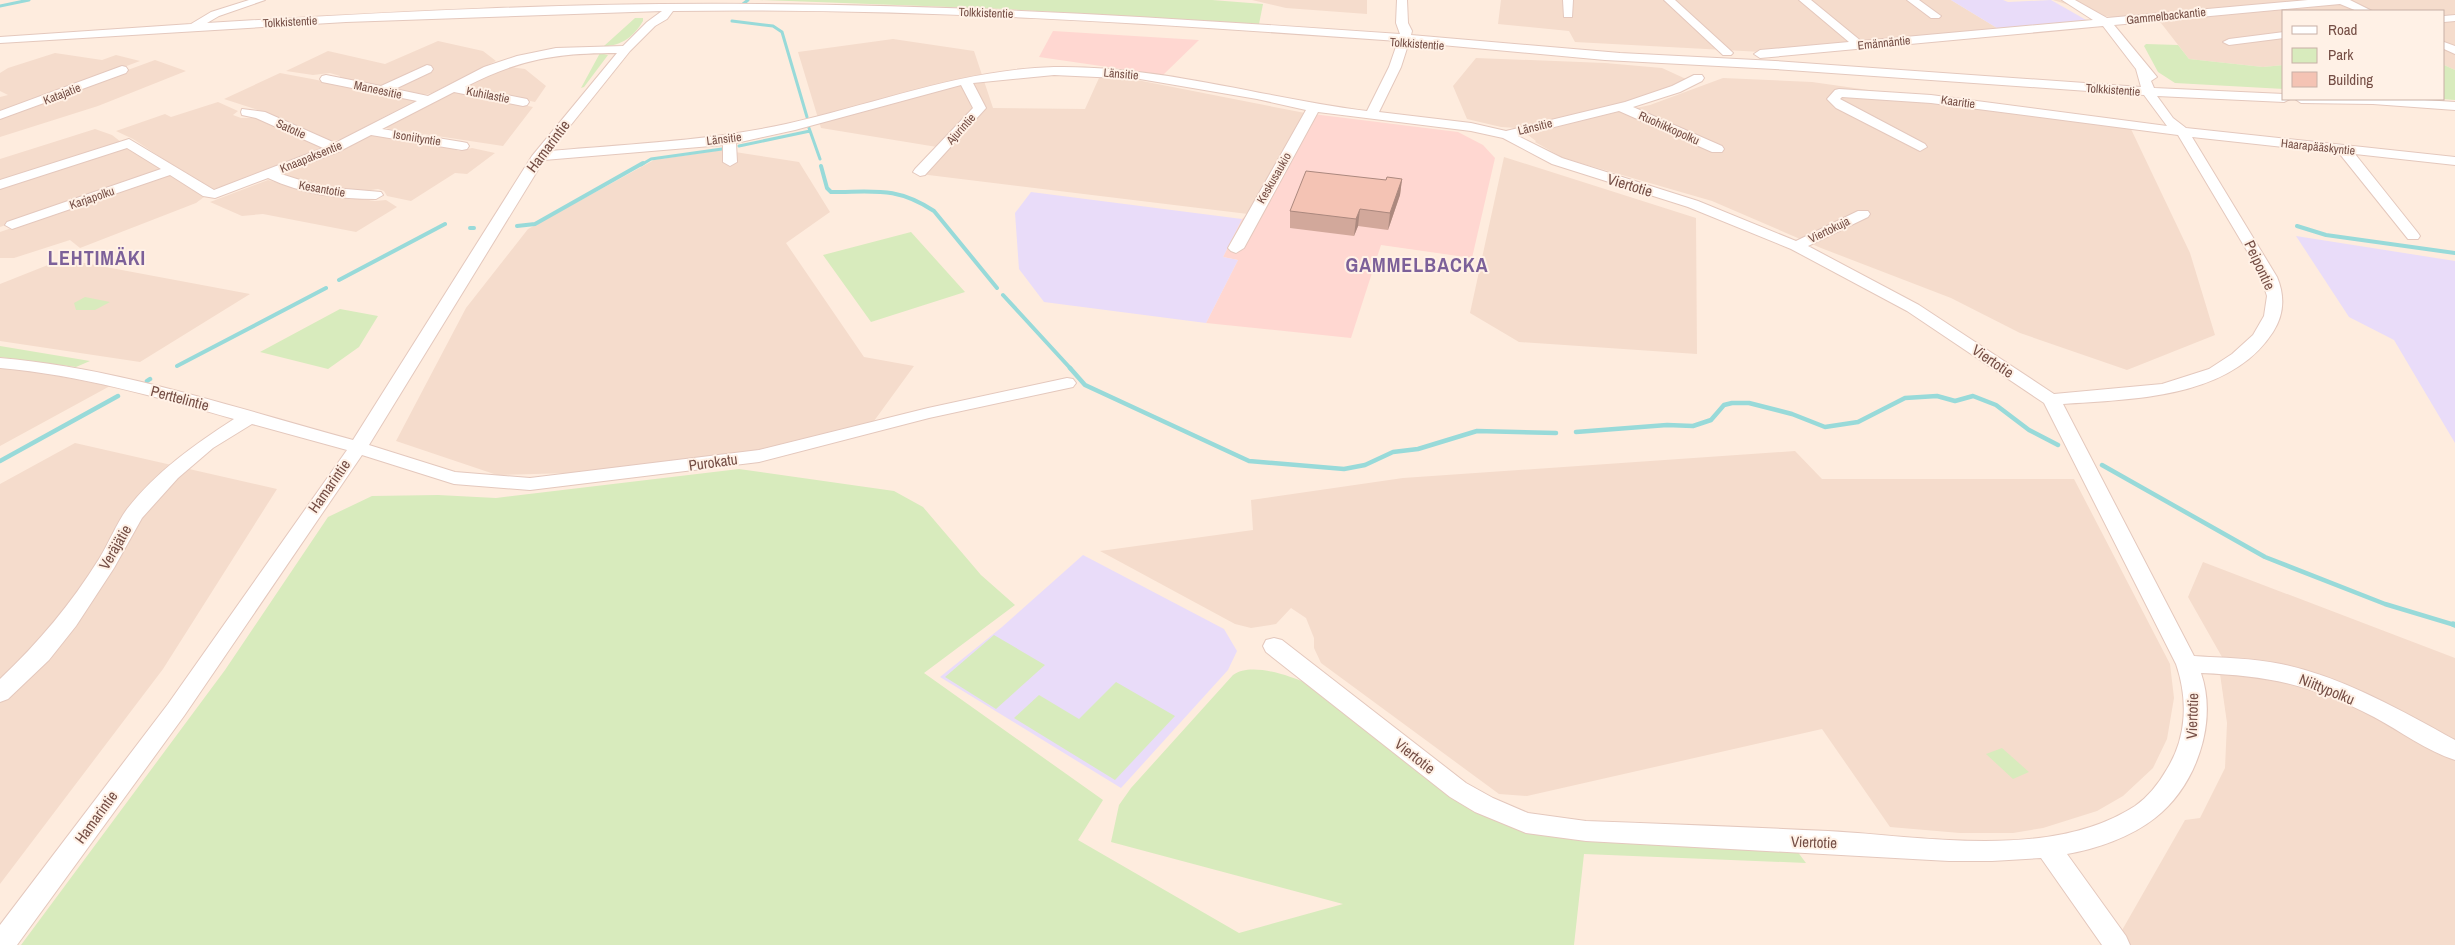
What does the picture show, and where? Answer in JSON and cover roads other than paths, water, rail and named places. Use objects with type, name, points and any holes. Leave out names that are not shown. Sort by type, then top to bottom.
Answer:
[{"type":"street","points":[[192,27],[215,14],[260,0]]},
{"type":"street","points":[[1371,116],[1385,83],[1395,67],[1398,40],[1406,31],[1402,23],[1402,0]]},
{"type":"street","points":[[1568,0],[1568,15]]},
{"type":"street","points":[[1669,0],[1727,53]]},
{"type":"street","points":[[1804,0],[1859,45]]},
{"type":"street","points":[[1912,0],[1936,16]]},
{"type":"street","points":[[2067,0],[2107,23]]},
{"type":"street","points":[[2342,0],[2364,10]]},
{"type":"street","name":"Gammelbackantie","points":[[2107,23],[2342,0]]},
{"type":"street","name":"Tolkkistentie","points":[[0,40],[192,27],[580,10],[660,12],[754,8],[1004,14],[1218,26],[1617,56],[2282,98]]},
{"type":"street","name":"Hamarintie","points":[[0,945],[193,686],[376,421],[539,156],[626,49],[660,12]]},
{"type":"street","name":"Emännäntie","points":[[1660,48],[1727,53],[1776,53],[2107,23]]},
{"type":"street","name":"Gammelbackantie","points":[[2107,23],[2142,69],[2154,90]]},
{"type":"street","points":[[2229,42],[2282,35]]},
{"type":"street","name":"Knaapaksentie","points":[[0,185],[127,142],[208,193],[215,194],[335,148],[501,64],[528,56],[568,50],[626,49]]},
{"type":"street","points":[[382,91],[427,69]]},
{"type":"street","name":"Katajatie","points":[[0,115],[122,70]]},
{"type":"street","name":"Länsitie","points":[[539,156],[728,140],[790,127],[965,80],[1054,71],[1124,73],[1257,95],[1314,108],[1470,127],[1507,135],[1621,107],[1687,85],[1698,78]]},
{"type":"street","name":"Maneesitie","points":[[326,79],[430,100]]},
{"type":"street","name":"Ajurintie","points":[[920,172],[980,108],[965,80]]},
{"type":"street","name":"Kuhilastie","points":[[453,88],[524,102]]},
{"type":"street","name":"Tolkkistentie","points":[[2154,90],[2282,94]]},
{"type":"street","name":"Peipontie","points":[[2051,400],[2150,392],[2204,378],[2232,363],[2268,329],[2273,309],[2274,290],[2230,209],[2182,132],[2172,127],[2154,90]]},
{"type":"street","name":"Kaaritie","points":[[1920,147],[1840,105],[1833,99],[1839,93],[1931,99],[2182,132]]},
{"type":"street","points":[[2381,100],[2455,106]]},
{"type":"street","name":"Ruohikkopolku","points":[[1621,107],[1717,150]]},
{"type":"street","name":"Keskusaukio","points":[[1236,248],[1314,108]]},
{"type":"street","name":"Satotie","points":[[247,112],[260,115],[335,148]]},
{"type":"street","name":"Isoniityntie","points":[[371,131],[462,146]]},
{"type":"street","name":"Haarapääskyntie","points":[[2182,132],[2455,161]]},
{"type":"street","name":"Viertotie","points":[[1274,646],[1458,790],[1484,805],[1526,823],[1586,831],[1969,850],[2048,848],[2089,839],[2120,827],[2145,812],[2166,790],[2180,770],[2192,738],[2195,693],[2187,664],[2063,420],[2051,400],[1913,308],[1796,246],[1693,204],[1557,161],[1507,135]]},
{"type":"street","points":[[728,140],[730,162]]},
{"type":"street","points":[[2344,150],[2413,236]]},
{"type":"street","name":"Karjapolku","points":[[12,225],[172,170]]},
{"type":"street","name":"Kesantotie","points":[[270,174],[307,187],[358,195],[376,195]]},
{"type":"street","name":"Viertokuja","points":[[1796,246],[1863,214]]},
{"type":"street","name":"Perttelintie","points":[[0,363],[41,368],[128,384],[357,447]]},
{"type":"street","name":"Purokatu","points":[[357,447],[454,478],[530,484],[549,483],[760,456],[928,413],[1067,382]]},
{"type":"street","name":"Veräjätie","points":[[0,693],[41,654],[68,621],[107,563],[134,514],[171,474],[207,444],[248,418]]},
{"type":"street","name":"Niittypolku","points":[[2187,664],[2250,668],[2293,675],[2370,706],[2455,751]]},
{"type":"street","points":[[2048,848],[2117,945]]},
{"type":"waterway","points":[[0,6],[29,0]]},
{"type":"waterway","points":[[743,4],[748,0]]},
{"type":"waterway","points":[[732,21],[773,26],[782,32],[807,117]]},
{"type":"waterway","points":[[809,128],[820,159]]},
{"type":"waterway","points":[[739,146],[810,131]]},
{"type":"waterway","points":[[641,165],[651,159],[722,149]]},
{"type":"waterway","points":[[517,226],[535,224],[643,163]]},
{"type":"waterway","points":[[821,166],[827,188],[831,192],[872,191],[896,194],[908,197],[934,211],[997,288]]},
{"type":"waterway","points":[[339,280],[445,224]]},
{"type":"waterway","points":[[2297,226],[2326,235],[2455,253]]},
{"type":"waterway","points":[[177,366],[326,288]]},
{"type":"waterway","points":[[1003,295],[1071,369]]},
{"type":"waterway","points":[[1070,368],[1085,385],[1249,461],[1344,469],[1365,465],[1393,452],[1418,449],[1477,431],[1556,433]]},
{"type":"waterway","points":[[0,461],[118,396]]},
{"type":"waterway","points":[[1576,432],[1667,425],[1693,426],[1711,420],[1724,405],[1732,403],[1749,403],[1792,414],[1825,427],[1858,422],[1905,398],[1937,396],[1955,401],[1973,396],[1996,405],[2029,430],[2058,445]]},
{"type":"waterway","points":[[2102,465],[2265,557],[2385,604],[2455,625],[2453,624]]},
{"type":"district","name":"LEHTIMÄKI","points":[[97,257]]},
{"type":"district","name":"GAMMELBACKA","points":[[1417,264]]}]
